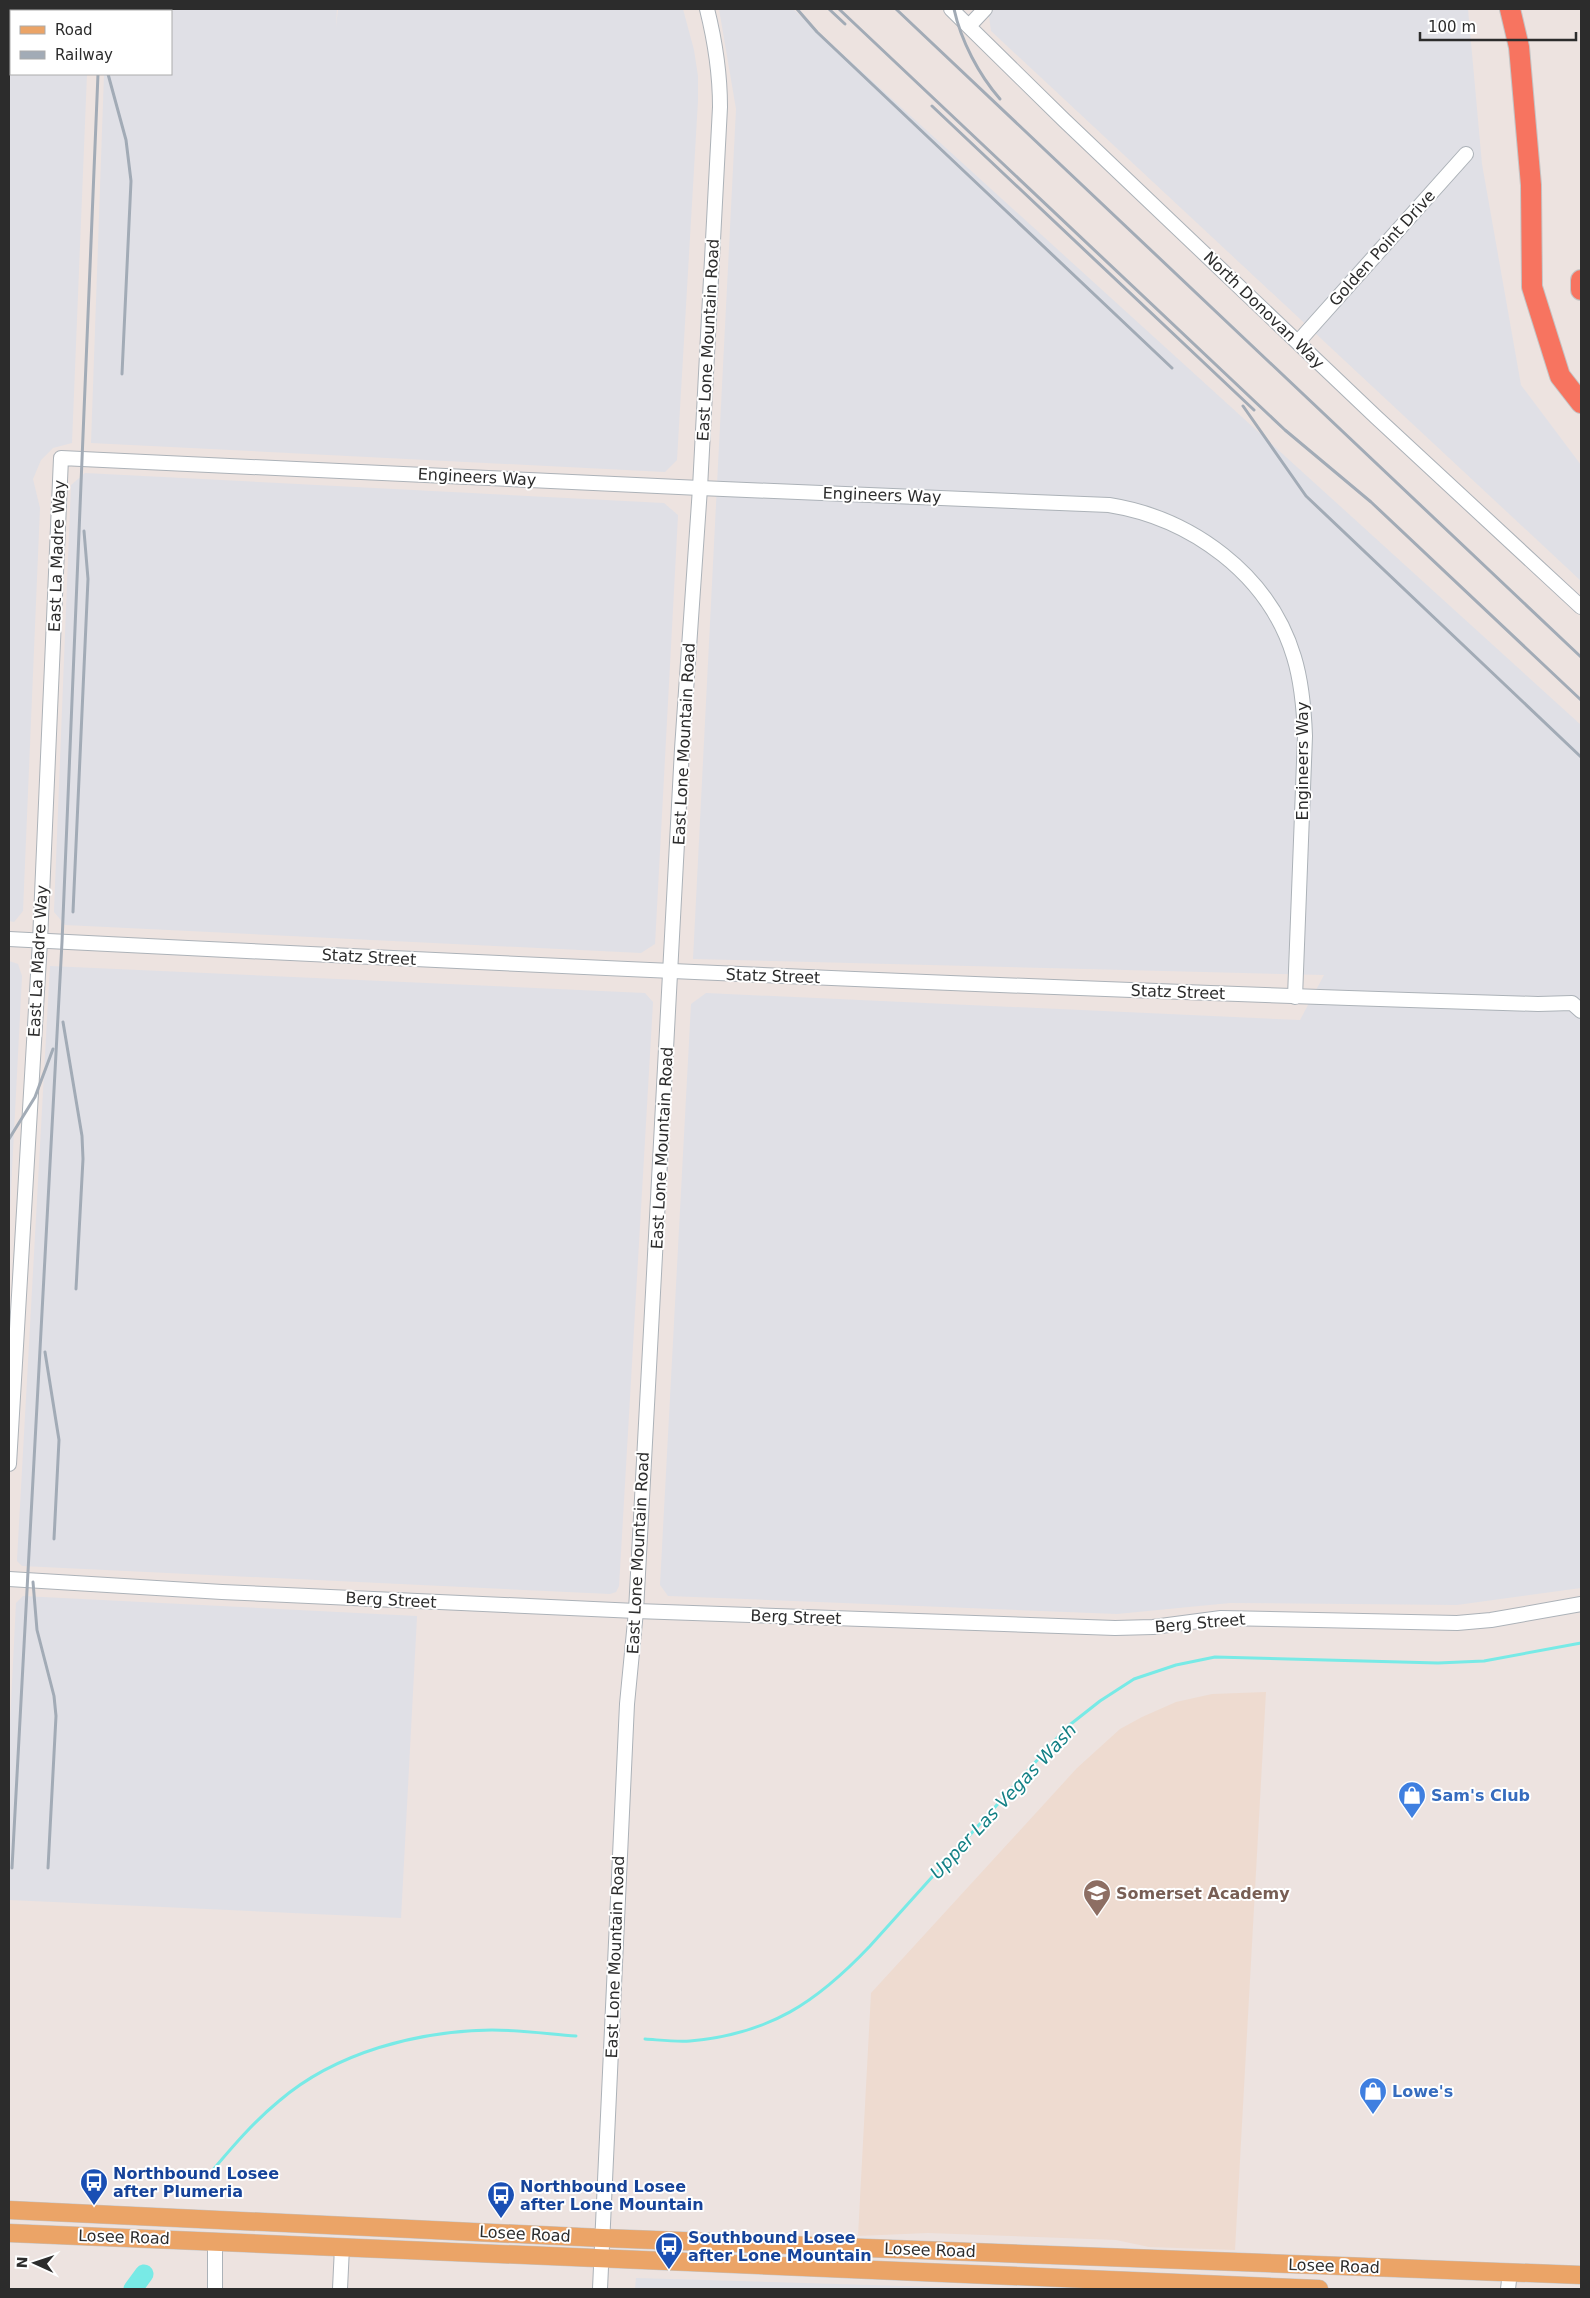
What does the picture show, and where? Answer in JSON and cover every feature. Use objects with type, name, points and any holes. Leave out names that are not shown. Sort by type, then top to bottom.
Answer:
[{"type":"highway","points":[[1510,9],[1520,47],[1531,185],[1532,287],[1560,376],[1581,403]]},
{"type":"highway","points":[[1581,280],[1581,290]]},
{"type":"main road","name":"Losee Road","points":[[9,2210],[602,2238],[988,2252],[1509,2281],[1581,2275]]},
{"type":"main road","points":[[215,2242],[222,2231],[245,2231],[280,2222]]},
{"type":"main road","name":"Losee Road","points":[[9,2233],[1319,2289]]},
{"type":"main road","points":[[811,2266],[836,2257],[882,2258],[910,2249]]},
{"type":"main road","points":[[903,2270],[918,2259],[965,2260],[988,2252]]},
{"type":"street","name":"East Lone Mountain Road","points":[[600,2289],[627,1704],[636,1612],[683,742],[700,488],[720,107],[720,85],[714,39],[706,9]]},
{"type":"street","name":"North Donovan Way","points":[[951,9],[1448,485],[1581,606]]},
{"type":"street","points":[[969,26],[985,9]]},
{"type":"street","name":"Golden Point Drive","points":[[1298,342],[1466,154]]},
{"type":"street","name":"Engineers Way","points":[[61,458],[700,488],[1109,504],[1173,522],[1201,537],[1240,569],[1265,599],[1276,616],[1294,655],[1303,693],[1305,736],[1295,997]]},
{"type":"street","name":"East La Madre Way","points":[[9,1464],[40,941],[61,458]]},
{"type":"street","name":"Statz Street","points":[[9,940],[672,973],[1295,997],[1538,1004],[1572,1003],[1581,1011]]},
{"type":"street","name":"Berg Street","points":[[9,1579],[222,1592],[636,1612],[1134,1628],[1221,1618],[1457,1623],[1490,1620],[1581,1604]]},
{"type":"street","points":[[215,2242],[215,2289]]},
{"type":"street","points":[[340,2289],[342,2246]]},
{"type":"shaded area","points":[[9,9],[90,9],[10,10],[10,75],[87,75],[72,443],[53,448],[41,460],[33,479],[40,508],[23,911],[14,922],[9,921]]},
{"type":"shaded area","points":[[337,9],[336,27],[338,9],[683,9],[694,50],[698,76],[698,101],[677,460],[665,472],[91,443],[104,75],[172,75],[172,10],[107,10]]},
{"type":"shaded area","points":[[719,9],[793,9],[1581,725],[1581,1588],[1457,1605],[1230,1603],[1117,1614],[668,1596],[660,1585],[691,1004],[706,993],[1300,1020],[1324,975],[693,959],[736,109]]},
{"type":"shaded area","points":[[988,9],[1468,9],[1482,164],[1521,385],[1581,465],[1581,581],[991,31]]},
{"type":"shaded area","points":[[85,473],[664,503],[678,515],[655,944],[641,953],[65,925],[54,912],[71,485]]},
{"type":"shaded area","points":[[9,961],[18,964],[22,976],[9,1228]]},
{"type":"shaded area","points":[[50,966],[645,993],[653,1002],[619,1586],[616,1592],[610,1594],[22,1566],[17,1561]]},
{"type":"shaded area","points":[[23,1596],[417,1616],[401,1918],[9,1900],[9,1745],[16,1603]]},
{"type":"shaded area","name":"Somerset Academy","points":[[1266,1692],[1235,2250],[1149,2247],[1116,2240],[928,2233],[858,2236],[871,1993],[1077,1768],[1120,1729],[1176,1702],[1212,1694]]},
{"type":"shaded area","points":[[636,2278],[1007,2289],[635,2289]]},
{"type":"waterway","name":"Upper Las Vegas Wash","points":[[645,2039],[690,2041],[744,2031],[768,2023],[811,1999],[850,1966],[870,1946],[1067,1727],[1100,1701],[1134,1679],[1176,1665],[1215,1657],[1438,1663],[1484,1661],[1581,1643]]},
{"type":"waterway","name":"Upper Las Vegas Wash","points":[[206,2178],[250,2128],[279,2101],[301,2084],[326,2069],[352,2057],[407,2040],[464,2031],[503,2030],[576,2036]]},
{"type":"waterway","name":"Upper Las Vegas Wash","points":[[133,2289],[144,2274]]},
{"type":"railway","points":[[797,9],[817,32],[1172,368]]},
{"type":"railway","points":[[829,9],[845,24]]},
{"type":"railway","points":[[839,9],[1285,430],[1371,502],[1581,700]]},
{"type":"railway","points":[[896,9],[1581,657]]},
{"type":"railway","points":[[954,9],[961,33],[972,57],[992,90],[1000,99]]},
{"type":"railway","points":[[12,1868],[62,942],[98,75]]},
{"type":"railway","points":[[108,75],[126,140],[131,181],[122,374]]},
{"type":"railway","points":[[932,106],[1254,410]]},
{"type":"railway","points":[[1243,406],[1306,496],[1581,757]]},
{"type":"railway","points":[[73,912],[88,579],[84,531]]},
{"type":"railway","points":[[63,1022],[82,1136],[83,1159],[76,1289]]},
{"type":"railway","points":[[9,1139],[35,1097],[53,1049]]},
{"type":"railway","points":[[45,1352],[59,1440],[54,1539]]},
{"type":"railway","points":[[33,1582],[37,1630],[54,1696],[56,1716],[48,1868]]},
{"type":"place","name":"Sam's Club","points":[[1412,1819]]},
{"type":"place","name":"Somerset Academy","points":[[1097,1917]]},
{"type":"place","name":"Lowe's","points":[[1373,2115]]},
{"type":"place","name":"Northbound Losee after Plumeria","points":[[94,2206]]},
{"type":"place","name":"Northbound Losee after Lone Mountain","points":[[501,2219]]},
{"type":"place","name":"Southbound Losee after Lone Mountain","points":[[669,2270]]}]
